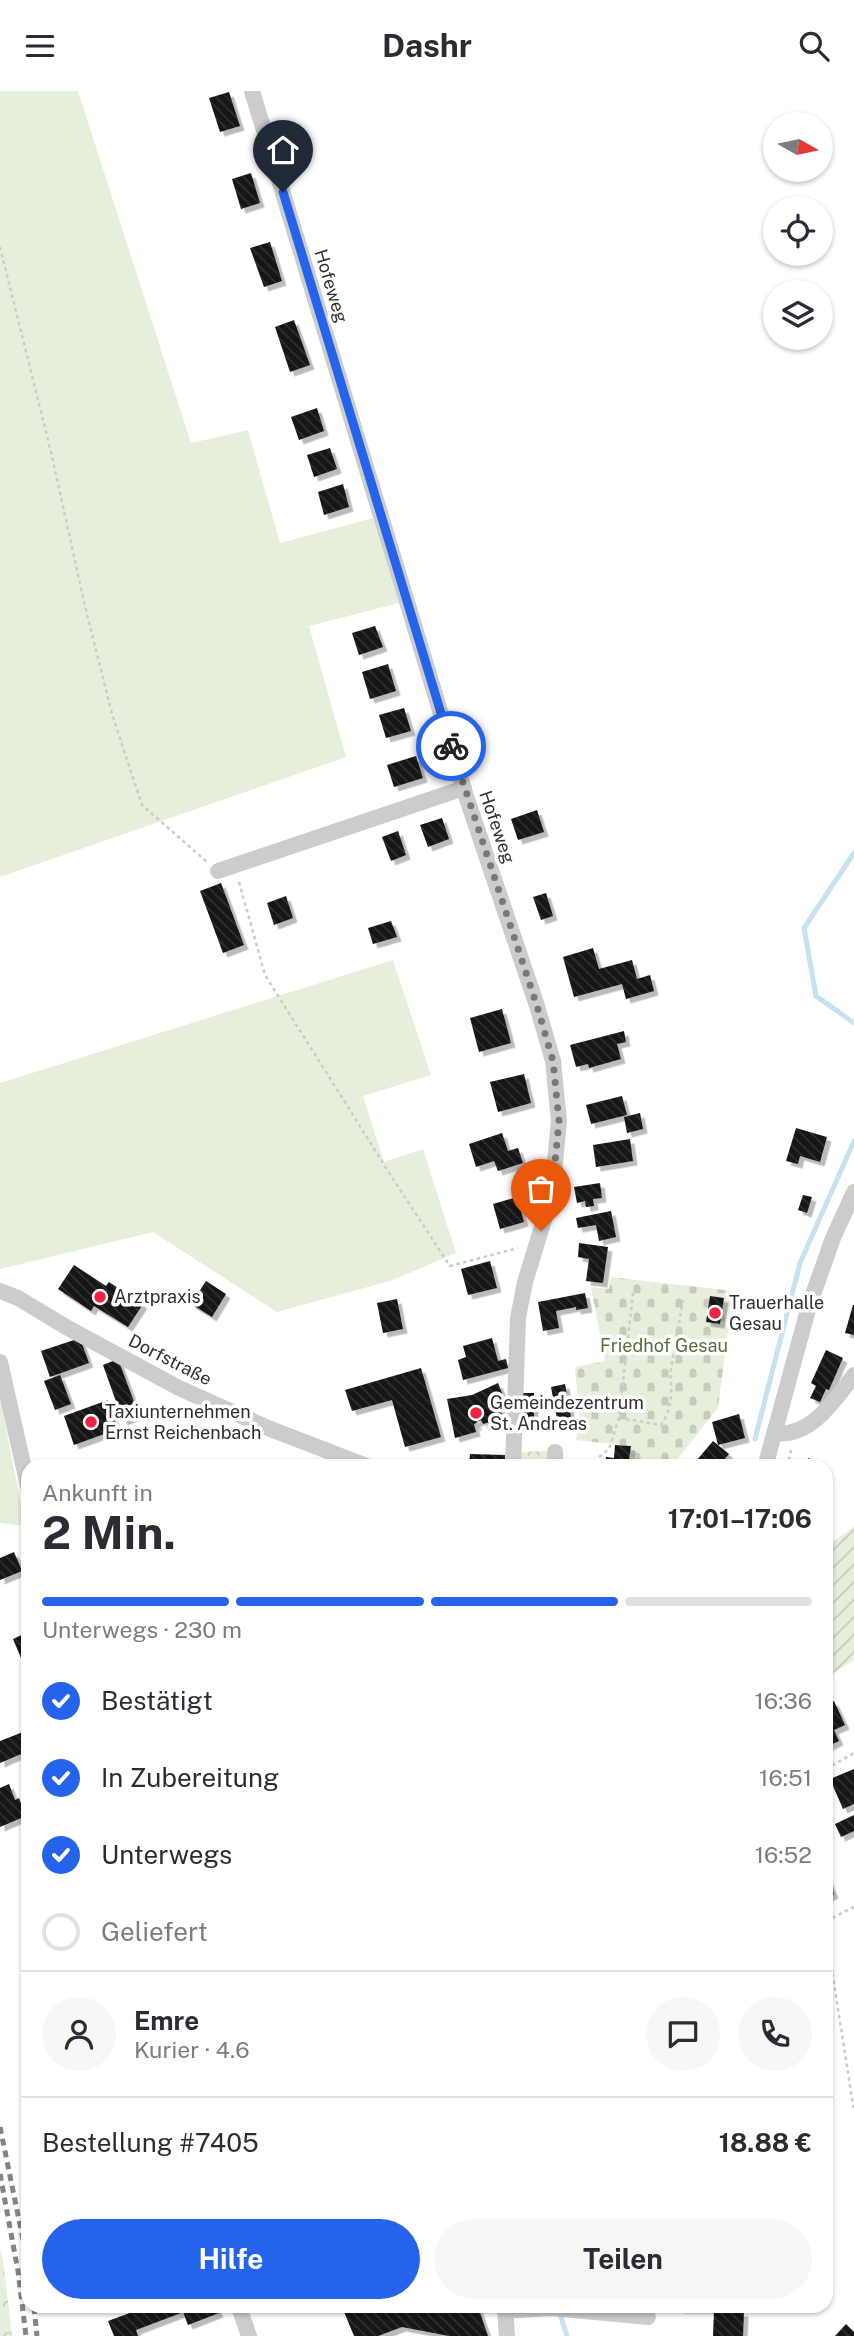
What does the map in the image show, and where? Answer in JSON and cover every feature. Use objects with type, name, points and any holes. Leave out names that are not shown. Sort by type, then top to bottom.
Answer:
[{"type":"street","name":"Hofeweg","points":[[252,91],[464,788],[553,1061],[559,1121],[552,1194],[525,1282],[518,1318],[513,1459]]},
{"type":"street","points":[[218,871],[464,788]]},
{"type":"street","points":[[767,1459],[809,1306],[833,1238],[854,1192]]},
{"type":"street","name":"Dorfstraße","points":[[0,1291],[19,1298],[66,1327],[179,1388],[268,1428],[348,1459]]},
{"type":"street","points":[[0,1362],[22,1459]]},
{"type":"street","points":[[775,1433],[795,1433],[823,1414],[854,1375]]},
{"type":"street","points":[[241,2313],[249,2336]]},
{"type":"street","points":[[505,2313],[507,2336]]},
{"type":"street","points":[[605,2313],[648,2317]]},
{"type":"path","points":[[0,247],[109,701],[142,805],[218,871]]},
{"type":"path","points":[[234,865],[265,975],[450,1266],[538,1242]]},
{"type":"path","points":[[599,1457],[608,1449],[619,1418],[633,1293]]},
{"type":"path","points":[[619,1418],[661,1425],[668,1415],[672,1384],[670,1375],[684,1300]]},
{"type":"path","points":[[478,1422],[481,1432]]},
{"type":"path","points":[[608,1449],[614,1451]]},
{"type":"path","points":[[833,1765],[854,1753]]},
{"type":"path","points":[[833,1918],[854,1907]]},
{"type":"path","points":[[833,1977],[854,2111]]},
{"type":"green space","points":[[0,91],[78,91],[191,443],[248,430],[280,543],[373,518],[399,603],[309,626],[346,757],[0,877]]},
{"type":"green space","points":[[393,960],[431,1075],[363,1096],[384,1162],[423,1149],[456,1253],[393,1280],[277,1312],[153,1232],[0,1269],[0,1083]]},
{"type":"green space","name":"Friedhof Gesau","points":[[611,1277],[733,1291],[718,1408],[678,1459],[629,1459],[631,1446],[575,1440],[580,1428],[575,1367],[605,1361],[591,1287],[609,1289]]},
{"type":"green space","points":[[0,1396],[21,1505],[21,1526],[0,1523]]},
{"type":"green space","points":[[550,1451],[550,1459],[520,1459],[520,1452]]},
{"type":"green space","points":[[854,1527],[854,1660],[833,1673],[833,1541]]},
{"type":"green space","points":[[0,2249],[3,2260],[12,2336],[0,2336]]},
{"type":"building","points":[[229,92],[240,126],[220,132],[209,98]]},
{"type":"building","points":[[251,173],[260,203],[241,209],[232,179]]},
{"type":"building","points":[[270,242],[282,281],[264,287],[250,248]]},
{"type":"building","points":[[294,320],[310,365],[290,372],[275,327]]},
{"type":"building","points":[[317,408],[324,431],[299,440],[291,417]]},
{"type":"building","points":[[330,448],[337,469],[314,477],[307,455]]},
{"type":"building","points":[[343,484],[349,507],[324,515],[318,492]]},
{"type":"building","points":[[375,626],[383,647],[359,655],[352,633]]},
{"type":"building","points":[[388,664],[396,691],[370,699],[362,672]]},
{"type":"building","points":[[404,708],[411,731],[386,738],[379,715]]},
{"type":"building","points":[[416,756],[423,778],[394,787],[387,765]]},
{"type":"building","points":[[537,810],[544,832],[518,840],[511,819]]},
{"type":"building","points":[[442,818],[449,839],[428,847],[420,825]]},
{"type":"building","points":[[398,831],[406,855],[391,861],[382,837]]},
{"type":"building","points":[[221,883],[244,945],[223,953],[200,891]]},
{"type":"building","points":[[546,893],[553,916],[541,920],[533,897]]},
{"type":"building","points":[[286,896],[293,918],[274,925],[267,903]]},
{"type":"building","points":[[391,921],[397,937],[373,944],[368,928]]},
{"type":"building","points":[[593,948],[599,969],[632,960],[637,979],[650,975],[654,991],[626,999],[622,984],[574,997],[563,957]]},
{"type":"building","points":[[502,1009],[511,1043],[479,1052],[470,1018]]},
{"type":"building","points":[[624,1031],[626,1042],[617,1044],[621,1059],[589,1068],[588,1064],[576,1067],[570,1045]]},
{"type":"building","points":[[524,1074],[531,1103],[498,1112],[490,1082]]},
{"type":"building","points":[[622,1096],[627,1115],[591,1124],[586,1105]]},
{"type":"building","points":[[640,1113],[643,1129],[627,1133],[624,1117]]},
{"type":"building","points":[[796,1128],[827,1137],[820,1162],[800,1156],[798,1164],[786,1161]]},
{"type":"building","points":[[502,1133],[508,1151],[518,1148],[523,1163],[498,1171],[494,1161],[476,1167],[469,1144]]},
{"type":"building","points":[[630,1139],[633,1161],[596,1167],[593,1145]]},
{"type":"building","points":[[600,1183],[602,1198],[593,1199],[594,1206],[586,1207],[585,1201],[577,1203],[574,1187]]},
{"type":"building","points":[[803,1195],[812,1197],[807,1213],[798,1210]]},
{"type":"building","points":[[517,1197],[524,1222],[500,1229],[493,1204]]},
{"type":"building","points":[[611,1211],[616,1237],[599,1241],[596,1225],[578,1228],[576,1218]]},
{"type":"building","points":[[579,1243],[608,1247],[603,1283],[586,1281],[589,1259],[578,1257]]},
{"type":"building","points":[[490,1261],[497,1288],[468,1295],[461,1269]]},
{"type":"building","name":"Arztpraxis","points":[[74,1265],[106,1286],[109,1282],[143,1304],[128,1327],[94,1306],[91,1311],[58,1289]]},
{"type":"building","points":[[206,1281],[226,1294],[212,1317],[191,1304]]},
{"type":"building","points":[[585,1293],[588,1308],[576,1310],[576,1307],[556,1311],[559,1328],[543,1331],[538,1302]]},
{"type":"building","name":"Trauerhalle Gesau","points":[[710,1296],[724,1298],[720,1324],[706,1322]]},
{"type":"building","points":[[397,1299],[403,1329],[383,1333],[377,1303]]},
{"type":"building","points":[[854,1305],[854,1335],[845,1333]]},
{"type":"building","points":[[80,1338],[89,1363],[50,1377],[41,1351]]},
{"type":"building","points":[[492,1338],[498,1361],[506,1359],[508,1368],[463,1380],[458,1360],[466,1357],[463,1346]]},
{"type":"building","points":[[826,1350],[843,1358],[829,1390],[826,1389],[820,1402],[810,1398],[816,1386],[811,1383]]},
{"type":"building","points":[[118,1359],[139,1415],[123,1421],[103,1365]]},
{"type":"building","points":[[421,1368],[441,1437],[405,1447],[392,1400],[352,1411],[345,1390]]},
{"type":"building","points":[[60,1375],[71,1404],[55,1410],[44,1381]]},
{"type":"building","name":"Gemeindezentrum St. Andreas","points":[[498,1383],[507,1405],[500,1408],[503,1418],[483,1424],[481,1420],[474,1424],[476,1432],[455,1438],[447,1399],[472,1395]]},
{"type":"building","points":[[565,1384],[571,1417],[557,1419],[551,1387]]},
{"type":"building","points":[[522,1393],[534,1393],[534,1422],[522,1422]]},
{"type":"building","name":"Taxiunternehmen Ernst Reichenbach","points":[[108,1400],[118,1429],[74,1445],[64,1416]]},
{"type":"building","points":[[739,1414],[745,1438],[718,1445],[712,1422]]},
{"type":"building","points":[[713,1441],[729,1454],[725,1459],[698,1459]]},
{"type":"building","points":[[615,1445],[631,1446],[629,1459],[606,1459],[614,1458]]},
{"type":"building","points":[[470,1454],[505,1455],[505,1459],[470,1459]]},
{"type":"building","points":[[14,1552],[21,1571],[0,1580],[0,1558]]},
{"type":"building","points":[[21,1635],[21,1658],[13,1639]]},
{"type":"building","points":[[833,1701],[845,1725],[834,1730],[839,1741],[833,1744]]},
{"type":"building","points":[[21,1733],[21,1754],[0,1763],[0,1741]]},
{"type":"building","points":[[854,1769],[854,1804],[843,1809],[833,1786],[833,1778]]},
{"type":"building","points":[[9,1784],[15,1800],[19,1798],[21,1818],[0,1827],[0,1788]]},
{"type":"building","points":[[854,1815],[854,1831],[841,1837],[835,1824]]},
{"type":"building","points":[[130,2313],[181,2313],[136,2330],[138,2336],[114,2336],[108,2321]]},
{"type":"building","points":[[183,2313],[219,2313],[188,2325]]},
{"type":"building","points":[[344,2313],[480,2313],[488,2336],[449,2336],[402,2327],[378,2336],[354,2336]]},
{"type":"building","points":[[714,2313],[744,2313],[743,2336],[713,2336]]},
{"type":"building","points":[[846,2324],[854,2332],[854,2336],[835,2336]]},
{"type":"waterway","points":[[854,853],[804,928],[816,996],[854,1023]]},
{"type":"waterway","points":[[755,1439],[800,1263],[854,1141]]},
{"type":"waterway","points":[[561,2317],[567,2336]]},
{"type":"railway","points":[[0,2127],[21,2230]]},
{"type":"railway","points":[[0,2174],[21,2295]]},
{"type":"railway","points":[[23,2313],[26,2336]]},
{"type":"railway","points":[[35,2313],[37,2336]]},
{"type":"way so far","points":[[451,746],[553,1061],[559,1121],[552,1194],[541,1231]]},
{"type":"place","name":"Arztpraxis","points":[[100,1297]]},
{"type":"place","name":"Trauerhalle Gesau","points":[[715,1313]]},
{"type":"place","name":"Gemeindezentrum St. Andreas","points":[[476,1413]]},
{"type":"place","name":"Taxiunternehmen Ernst Reichenbach","points":[[91,1422]]},
{"type":"route","points":[[283,192],[451,746]]}]
